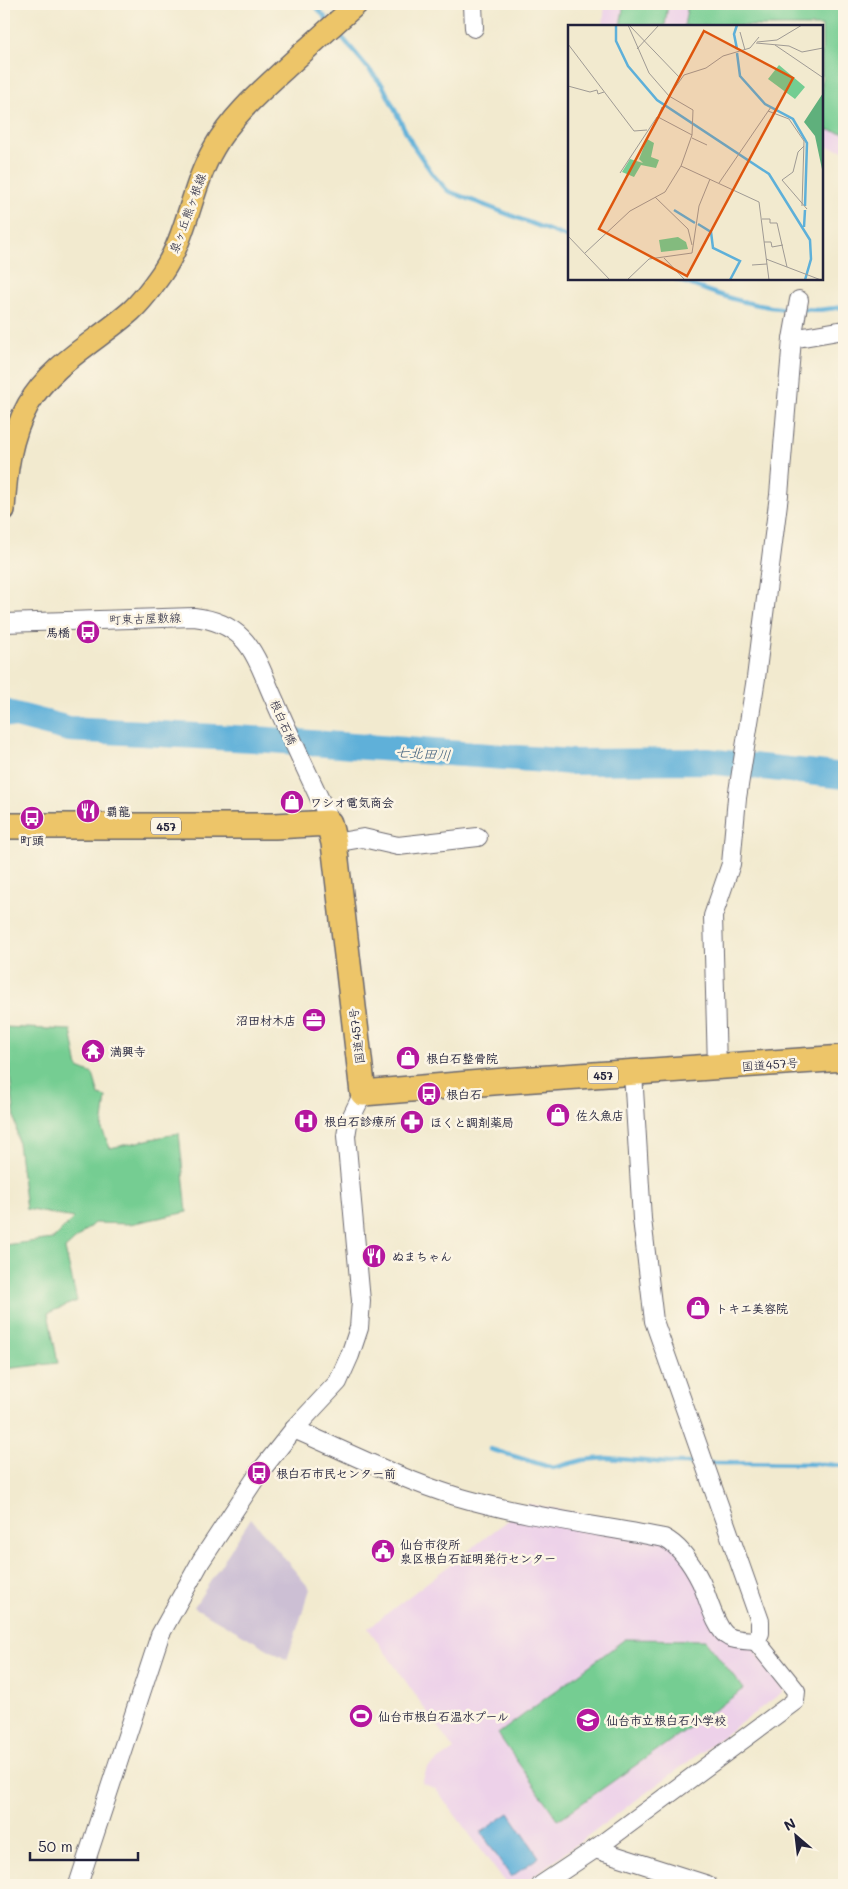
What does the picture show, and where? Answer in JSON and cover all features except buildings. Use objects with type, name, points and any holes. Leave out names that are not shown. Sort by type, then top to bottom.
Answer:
[{"type":"highway","name":"457","points":[[4,826],[276,826],[331,833]]},
{"type":"highway","name":"国道457号","points":[[331,833],[363,1093],[844,1058]]},
{"type":"main road","name":"泉ヶ丘熊ヶ根線","points":[[4,510],[8,446],[22,417],[39,389],[58,369],[131,310],[148,292],[177,247],[202,170],[213,148],[226,129],[248,104],[350,10]]},
{"type":"street","points":[[473,4],[474,28]]},
{"type":"street","points":[[717,1068],[714,916],[731,864],[737,798],[756,678],[779,495],[792,335],[798,303]]},
{"type":"street","points":[[792,335],[844,330]]},
{"type":"street","name":"町東古屋敷線","points":[[4,623],[194,617],[207,619],[221,624],[244,640],[262,672]]},
{"type":"street","name":"根白石橋","points":[[262,672],[324,808],[331,833]]},
{"type":"street","points":[[331,833],[398,846],[478,836]]},
{"type":"street","points":[[633,1073],[642,1219],[654,1321],[760,1621],[760,1633],[756,1641]]},
{"type":"street","points":[[78,1885],[160,1635],[201,1561],[259,1473],[294,1429],[338,1382],[350,1355],[359,1328],[361,1301],[346,1136],[348,1124],[363,1093]]},
{"type":"street","points":[[294,1429],[410,1480],[455,1496],[516,1512],[664,1538],[672,1542],[691,1565],[724,1633],[728,1637],[756,1641],[796,1692],[795,1701],[594,1849],[541,1885]]},
{"type":"street","points":[[594,1849],[708,1885]]},
{"type":"shaded area","points":[[605,4],[844,4],[844,150],[823,146],[823,25],[603,25]]},
{"type":"shaded area","name":"仙台市立根白石小学校","points":[[529,1504],[667,1530],[784,1691],[521,1885],[507,1885],[436,1789],[422,1783],[427,1768],[454,1750],[368,1628]]},
{"type":"shaded area","points":[[251,1518],[310,1589],[287,1660],[194,1607]]},
{"type":"green space","points":[[624,4],[668,4],[665,25],[620,25]]},
{"type":"green space","points":[[688,4],[844,4],[844,133],[823,129],[823,25],[684,25]]},
{"type":"green space","points":[[4,1027],[71,1030],[78,1068],[93,1074],[99,1095],[106,1097],[102,1129],[110,1148],[179,1133],[187,1212],[130,1224],[94,1223],[65,1249],[77,1301],[48,1313],[58,1363],[4,1369],[4,1245],[53,1239],[74,1218],[26,1209]]},
{"type":"green space","points":[[625,1639],[705,1640],[744,1689],[558,1820],[498,1734]]},
{"type":"water","points":[[509,1813],[539,1857],[511,1877],[481,1832]]},
{"type":"waterway","points":[[314,4],[329,22]]},
{"type":"waterway","points":[[336,30],[383,86],[412,144],[434,176],[448,191],[568,238]]},
{"type":"waterway","points":[[679,280],[733,299],[762,306],[792,309]]},
{"type":"waterway","points":[[802,309],[819,310],[844,307]]},
{"type":"waterway","name":"七北田川","points":[[4,712],[69,729],[270,740],[572,762],[707,761],[844,776]]},
{"type":"waterway","points":[[490,1449],[553,1468],[583,1460],[607,1458],[668,1463],[699,1463]]},
{"type":"waterway","points":[[709,1463],[824,1464],[844,1466]]},
{"type":"place","name":"馬橋","points":[[88,632]]},
{"type":"place","name":"ワシオ電気商会","points":[[292,802]]},
{"type":"place","name":"覇龍","points":[[88,811]]},
{"type":"place","name":"町頭","points":[[32,818]]},
{"type":"place","name":"沼田材木店","points":[[314,1020]]},
{"type":"place","name":"満興寺","points":[[93,1051]]},
{"type":"place","name":"根白石整骨院","points":[[408,1058]]},
{"type":"place","name":"根白石","points":[[429,1094]]},
{"type":"place","name":"佐久魚店","points":[[558,1115]]},
{"type":"place","name":"根白石診療所","points":[[306,1121]]},
{"type":"place","name":"ほくと調剤薬局","points":[[412,1122]]},
{"type":"place","name":"ぬまちゃん","points":[[374,1256]]},
{"type":"place","name":"トキエ美容院","points":[[698,1308]]},
{"type":"place","name":"根白石市民センター前","points":[[259,1473]]},
{"type":"place","name":"仙台市役所 泉区根白石証明発行センター","points":[[383,1551]]},
{"type":"place","name":"仙台市根白石温水プール","points":[[361,1716]]},
{"type":"place","name":"仙台市立根白石小学校","points":[[588,1720]]}]
